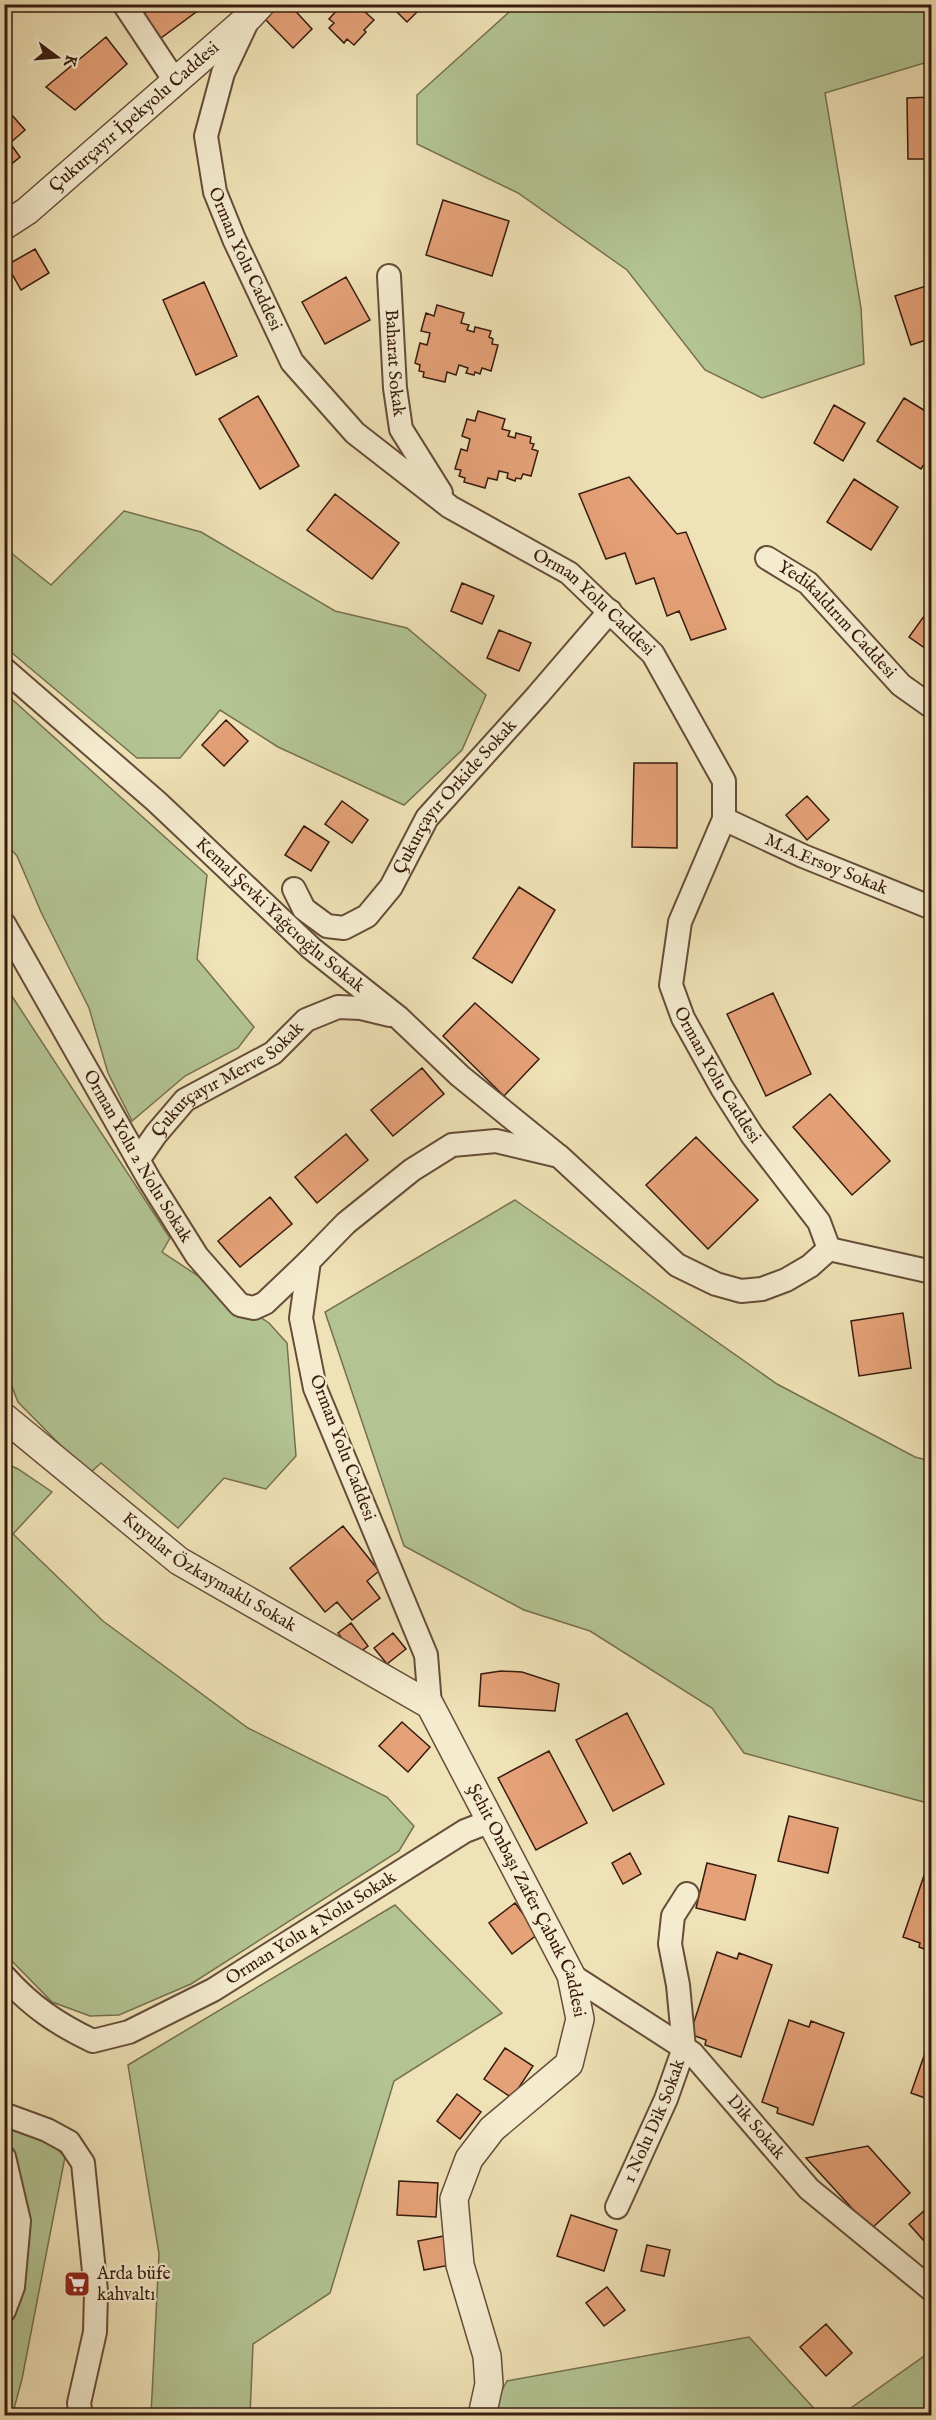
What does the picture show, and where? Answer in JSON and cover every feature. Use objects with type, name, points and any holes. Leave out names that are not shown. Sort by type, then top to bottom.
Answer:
[{"type":"street","points":[[124,4],[175,81]]},
{"type":"street","name":"Çukurçayır İpekyolu Caddesi","points":[[4,226],[34,204],[255,11]]},
{"type":"street","name":"Orman Yolu Caddesi","points":[[255,11],[223,73],[206,136],[214,192],[230,230],[292,362],[355,434],[450,507],[569,573],[653,654],[724,781],[724,819],[680,922],[671,985],[683,1018],[722,1088],[752,1135],[819,1222],[829,1250]]},
{"type":"street","name":"Baharat Sokak","points":[[389,276],[395,388],[401,429],[450,507]]},
{"type":"street","name":"Yedikaldırım Caddesi","points":[[767,558],[808,584],[901,685],[932,707]]},
{"type":"street","name":"Çukurçayır Orkide Sokak","points":[[294,888],[304,909],[327,926],[344,928],[367,916],[391,887],[427,818],[610,611]]},
{"type":"street","name":"Kemal Şevki Yağcıoğlu Sokak","points":[[4,669],[157,802],[311,948],[398,1017],[460,1076],[559,1156]]},
{"type":"street","name":"M.A.Ersoy Sokak","points":[[724,819],[803,856],[932,908]]},
{"type":"street","name":"Orman Yolu 2 Nolu Sokak","points":[[4,924],[138,1160],[197,1257],[240,1305],[254,1308],[265,1303],[309,1261]]},
{"type":"street","name":"Çukurçayır Merve Sokak","points":[[138,1160],[156,1134],[185,1100],[273,1053],[306,1020],[338,1007],[361,1008],[398,1017]]},
{"type":"street","points":[[309,1261],[346,1223],[412,1170],[452,1145],[496,1141],[559,1156],[677,1265],[716,1284],[741,1291],[762,1288],[810,1266],[829,1250],[932,1272]]},
{"type":"street","name":"Orman Yolu Caddesi","points":[[309,1261],[301,1318],[315,1388],[426,1655],[430,1705]]},
{"type":"street","name":"Kuyular Özkaymaklı Sokak","points":[[4,1418],[179,1561],[430,1705]]},
{"type":"street","name":"Şehit Onbaşı Zafer Çabuk Caddesi","points":[[430,1705],[571,1975],[580,2019],[569,2064],[492,2129],[469,2159],[454,2199],[460,2265],[487,2356],[489,2384],[482,2415]]},
{"type":"street","name":"Orman Yolu 4 Nolu Sokak","points":[[4,1976],[24,1998],[62,2026],[93,2042],[129,2032],[213,1990],[465,1831],[491,1821]]},
{"type":"street","name":"1 Nolu Dik Sokak","points":[[616,2207],[666,2099],[684,2048],[678,1985],[670,1944],[673,1916],[687,1894]]},
{"type":"street","name":"Dik Sokak","points":[[571,1975],[692,2053],[808,2189],[932,2290]]},
{"type":"street","points":[[5,2120],[47,2130],[69,2142],[83,2163],[96,2291],[95,2332],[79,2403],[81,2415]]},
{"type":"street","points":[[4,2157],[20,2221],[13,2287],[4,2311]]},
{"type":"green space","points":[[517,5],[924,5],[931,8],[931,61],[825,93],[861,308],[864,364],[762,398],[705,370],[627,270],[518,193],[417,144],[417,95]]},
{"type":"green space","points":[[124,511],[201,532],[335,611],[407,628],[486,695],[462,750],[404,805],[278,747],[220,710],[180,758],[137,758],[5,647],[5,548],[51,585]]},
{"type":"green space","points":[[5,693],[207,875],[197,959],[254,1027],[238,1048],[185,1076],[132,1121],[108,1073],[89,1008],[41,912],[17,856],[5,843]]},
{"type":"green space","points":[[4,984],[170,1238],[162,1252],[269,1323],[287,1343],[296,1456],[266,1489],[224,1478],[178,1528],[101,1463],[89,1474],[18,1402],[5,1369]]},
{"type":"green space","points":[[515,1200],[777,1384],[915,1457],[931,1461],[931,1804],[744,1753],[712,1708],[590,1631],[524,1610],[404,1546],[325,1312]]},
{"type":"green space","points":[[5,1463],[52,1492],[13,1534],[103,1621],[248,1728],[387,1797],[414,1826],[399,1851],[191,1984],[119,2015],[90,2016],[52,2002],[5,1954]]},
{"type":"green space","points":[[395,1905],[502,2013],[394,2081],[330,2293],[253,2344],[250,2415],[151,2415],[159,2254],[128,2065]]},
{"type":"green space","points":[[4,2122],[49,2141],[65,2157],[22,2379],[12,2416],[4,2415]]},
{"type":"green space","points":[[749,2337],[820,2415],[488,2416],[507,2381]]},
{"type":"green space","points":[[930,2352],[931,2415],[841,2415]]},
{"type":"building","points":[[156,4],[207,4],[161,38],[143,14]]},
{"type":"building","points":[[271,4],[289,4],[312,29],[293,48],[261,15]]},
{"type":"building","points":[[335,4],[371,4],[364,11],[374,20],[354,45],[347,39],[344,43],[329,28],[334,23],[329,19],[339,8]]},
{"type":"building","points":[[389,4],[425,4],[407,22]]},
{"type":"building","points":[[106,37],[127,64],[75,110],[46,87]]},
{"type":"building","points":[[932,97],[932,159],[908,159],[907,98]]},
{"type":"building","points":[[4,106],[25,130],[10,143],[20,157],[4,170]]},
{"type":"building","points":[[443,200],[509,221],[492,276],[426,255]]},
{"type":"building","points":[[35,249],[49,273],[21,290],[7,265]]},
{"type":"building","points":[[346,277],[370,320],[325,344],[302,302]]},
{"type":"building","points":[[204,282],[237,356],[196,375],[163,300]]},
{"type":"building","points":[[932,284],[932,338],[911,345],[895,296]]},
{"type":"building","points":[[437,305],[464,313],[461,323],[469,325],[467,330],[474,332],[475,327],[491,331],[489,337],[493,339],[492,344],[498,345],[491,371],[482,368],[480,374],[475,372],[474,375],[466,373],[468,368],[459,365],[456,375],[447,372],[445,382],[423,377],[424,372],[419,371],[420,365],[415,363],[420,343],[427,345],[430,333],[421,331],[426,313],[434,316]]},
{"type":"building","points":[[258,396],[299,466],[260,489],[219,419]]},
{"type":"building","points":[[904,398],[932,415],[932,452],[921,469],[877,441]]},
{"type":"building","points":[[834,405],[865,423],[843,461],[814,443]]},
{"type":"building","points":[[478,411],[505,419],[502,429],[510,431],[508,436],[515,438],[516,433],[531,437],[530,443],[534,444],[532,449],[538,451],[531,476],[523,474],[521,479],[516,478],[515,481],[507,478],[508,473],[499,471],[497,480],[488,478],[485,488],[464,482],[465,478],[459,476],[461,470],[455,469],[461,449],[467,451],[470,439],[462,436],[467,419],[475,421]]},
{"type":"building","points":[[629,477],[677,534],[686,532],[726,629],[691,640],[679,611],[667,616],[654,578],[636,584],[625,553],[606,559],[579,494]]},
{"type":"building","points":[[854,479],[898,507],[871,550],[827,522]]},
{"type":"building","points":[[335,494],[399,543],[372,579],[307,530]]},
{"type":"building","points":[[462,583],[494,596],[482,624],[451,611]]},
{"type":"building","points":[[932,605],[932,653],[909,637]]},
{"type":"building","points":[[499,630],[531,643],[519,671],[487,658]]},
{"type":"building","points":[[226,720],[248,741],[224,766],[202,745]]},
{"type":"building","points":[[634,763],[677,763],[677,848],[632,847]]},
{"type":"building","points":[[807,796],[829,820],[807,840],[786,815]]},
{"type":"building","points":[[342,801],[368,820],[352,843],[325,824]]},
{"type":"building","points":[[304,826],[329,842],[311,871],[285,855]]},
{"type":"building","points":[[519,887],[555,910],[512,983],[473,958]]},
{"type":"building","points":[[773,993],[811,1074],[766,1096],[727,1014]]},
{"type":"building","points":[[475,1003],[539,1059],[504,1096],[443,1036]]},
{"type":"building","points":[[422,1068],[444,1094],[393,1136],[371,1110]]},
{"type":"building","points":[[830,1094],[890,1161],[852,1195],[793,1127]]},
{"type":"building","points":[[346,1134],[368,1160],[317,1203],[295,1177]]},
{"type":"building","points":[[696,1137],[758,1200],[708,1249],[646,1185]]},
{"type":"building","points":[[270,1197],[292,1224],[240,1267],[218,1241]]},
{"type":"building","points":[[903,1313],[911,1368],[859,1376],[851,1321]]},
{"type":"building","points":[[343,1526],[379,1571],[367,1581],[380,1598],[352,1620],[337,1602],[325,1612],[290,1568]]},
{"type":"building","points":[[351,1623],[368,1646],[355,1656],[338,1633]]},
{"type":"building","points":[[393,1633],[406,1649],[387,1664],[374,1648]]},
{"type":"building","points":[[501,1671],[522,1672],[559,1684],[555,1711],[479,1706],[481,1674]]},
{"type":"building","points":[[627,1713],[664,1784],[613,1811],[576,1740]]},
{"type":"building","points":[[402,1722],[430,1747],[408,1772],[379,1746]]},
{"type":"building","points":[[549,1751],[587,1823],[536,1850],[498,1778]]},
{"type":"building","points":[[789,1816],[838,1828],[828,1873],[778,1861]]},
{"type":"building","points":[[630,1853],[641,1874],[623,1884],[612,1863]]},
{"type":"building","points":[[931,1855],[932,1952],[919,1947],[920,1943],[903,1937]]},
{"type":"building","points":[[707,1863],[756,1875],[745,1920],[696,1908]]},
{"type":"building","points":[[515,1903],[538,1934],[512,1954],[489,1923]]},
{"type":"building","points":[[717,1952],[737,1959],[739,1953],[772,1965],[741,2057],[705,2045],[706,2040],[690,2034]]},
{"type":"building","points":[[789,2020],[809,2027],[811,2021],[844,2033],[813,2125],[777,2113],[778,2108],[762,2102]]},
{"type":"building","points":[[932,2033],[932,2105],[927,2103],[928,2099],[911,2093]]},
{"type":"building","points":[[505,2048],[533,2066],[512,2098],[484,2079]]},
{"type":"building","points":[[457,2094],[481,2112],[460,2139],[437,2121]]},
{"type":"building","points":[[868,2146],[910,2193],[871,2229],[806,2158]]},
{"type":"building","points":[[399,2181],[438,2183],[436,2217],[397,2215]]},
{"type":"building","points":[[932,2204],[932,2250],[909,2224]]},
{"type":"building","points":[[571,2215],[617,2230],[604,2271],[557,2256]]},
{"type":"building","points":[[444,2236],[450,2265],[424,2270],[418,2241]]},
{"type":"building","points":[[647,2245],[670,2250],[664,2276],[641,2271]]},
{"type":"building","points":[[607,2287],[625,2310],[604,2326],[586,2303]]},
{"type":"building","points":[[826,2324],[852,2353],[826,2376],[800,2347]]},
{"type":"place","name":"Arda büfe kahvaltı","points":[[77,2284]]}]
